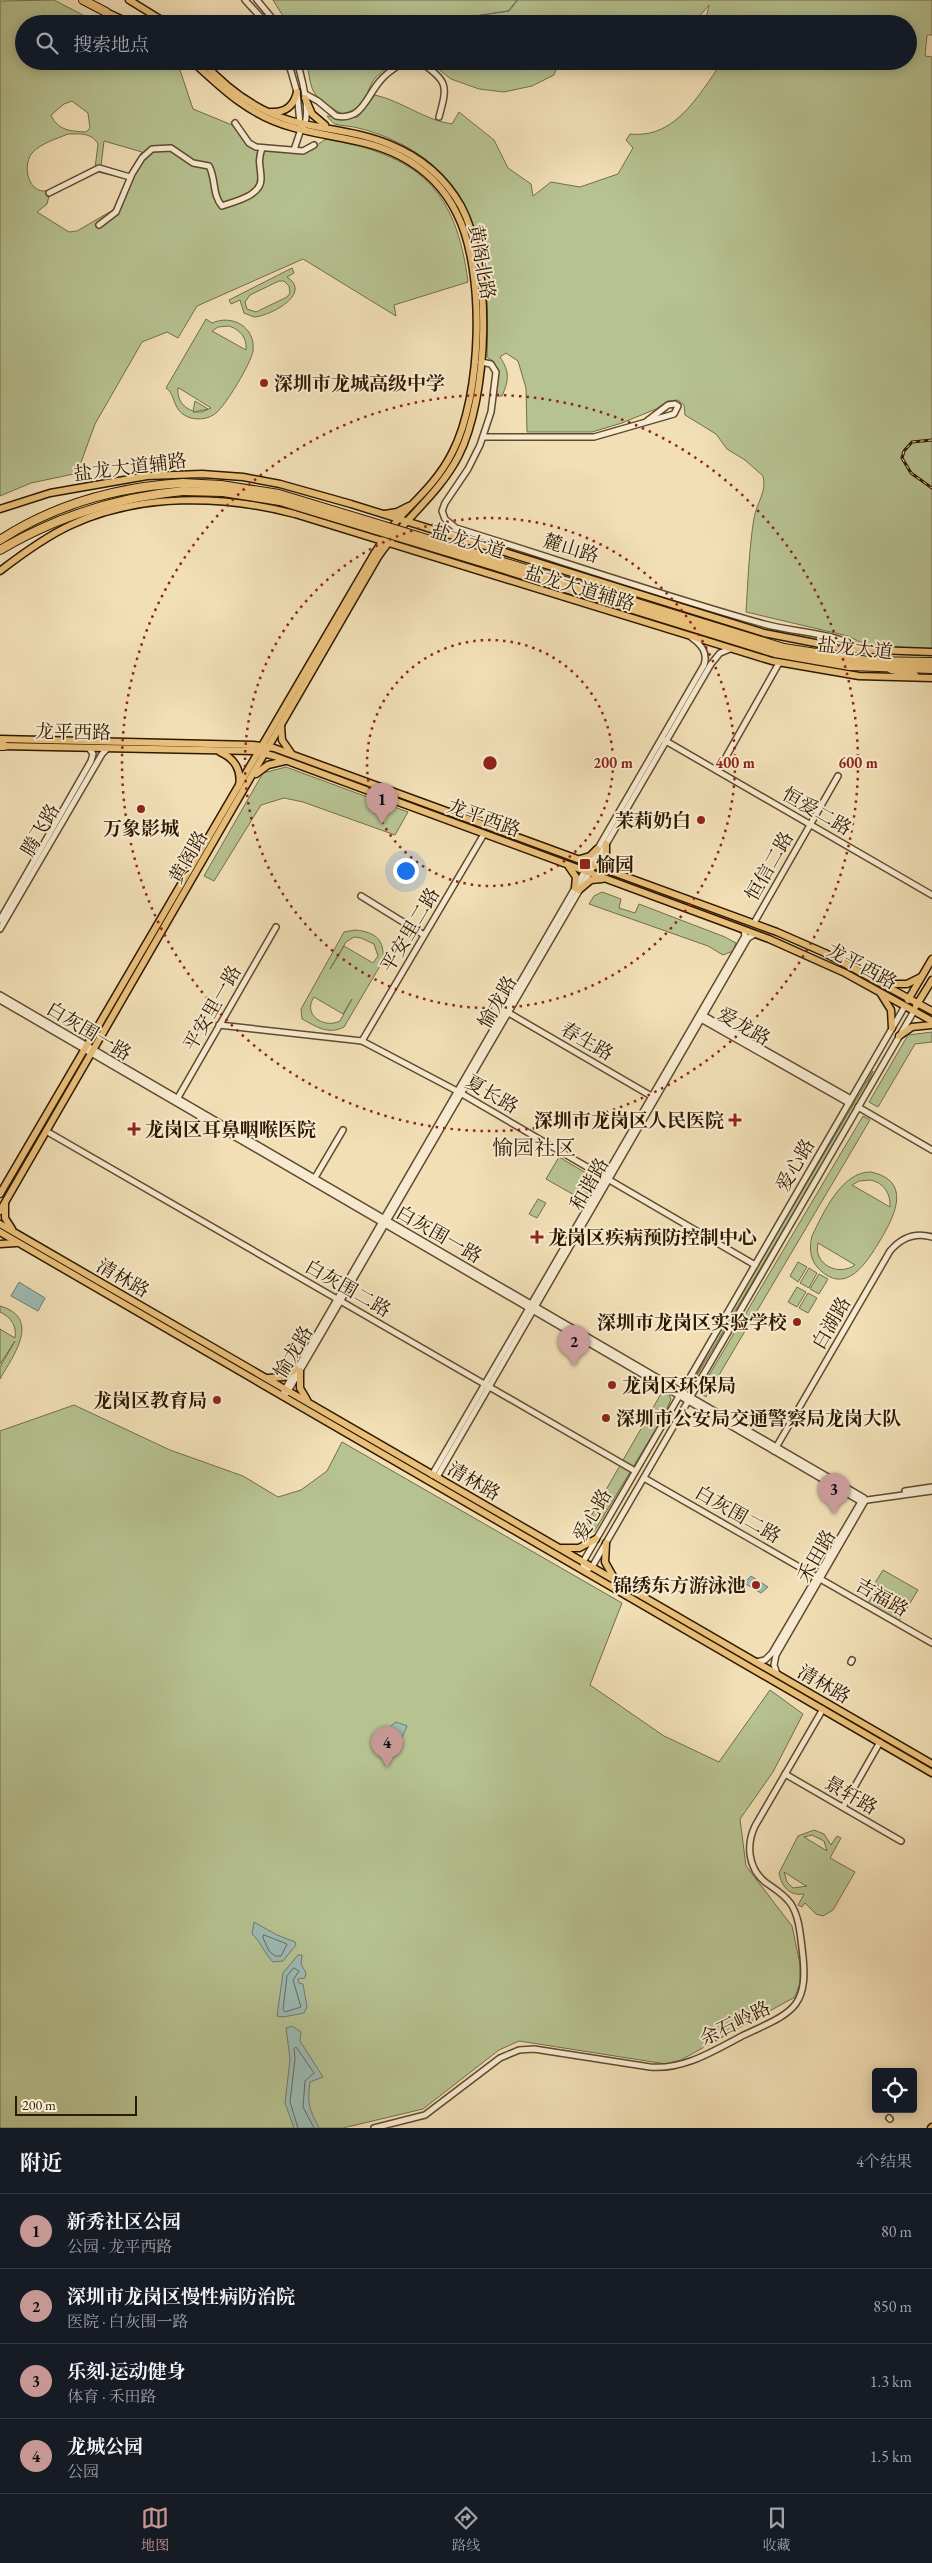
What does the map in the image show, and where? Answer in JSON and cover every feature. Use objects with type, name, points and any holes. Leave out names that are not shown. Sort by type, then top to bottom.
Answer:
[{"type":"highway","points":[[83,0],[106,12]]},
{"type":"highway","name":"盐龙大道","points":[[0,540],[25,525],[66,506],[113,492],[138,487],[183,487],[223,492],[280,501],[489,561],[760,649],[819,661],[932,669]]},
{"type":"highway","name":"盐龙大道","points":[[0,550],[50,523],[93,508],[183,487]]},
{"type":"highway","points":[[0,535],[25,525]]},
{"type":"highway","points":[[0,555],[14,542]]},
{"type":"highway","name":"盐龙大道","points":[[885,665],[932,662]]},
{"type":"main road","points":[[129,0],[153,15]]},
{"type":"main road","points":[[106,12],[112,15]]},
{"type":"main road","name":"黄阁北路","points":[[201,70],[219,88],[244,106],[272,121],[333,128],[372,137],[411,155],[439,177],[455,197],[470,229],[477,261],[482,305],[481,362],[476,408],[463,448],[442,483],[399,519]]},
{"type":"main road","name":"黄阁北路","points":[[211,70],[231,89],[266,110],[302,125],[359,140],[408,160],[440,188],[454,208],[464,231],[471,262],[475,305],[476,348],[471,397],[464,426],[452,454],[406,521]]},
{"type":"main road","points":[[266,110],[275,112],[287,108],[294,101],[297,92]]},
{"type":"main road","points":[[305,96],[314,117],[333,128]]},
{"type":"main road","name":"盐龙大道辅路","points":[[0,509],[33,497],[72,488],[147,476],[220,474],[262,480],[351,504],[764,633],[864,650],[932,652]]},
{"type":"main road","name":"盐龙大道辅路","points":[[0,571],[37,544],[71,525],[109,511],[143,504],[197,501],[242,504],[278,510],[692,638],[780,663],[859,676],[930,678]]},
{"type":"main road","points":[[341,529],[350,527],[356,520],[356,512],[351,504]]},
{"type":"main road","points":[[383,514],[397,512],[418,504],[417,518],[423,526]]},
{"type":"main road","name":"黄阁路","points":[[0,1211],[46,1131],[88,1050],[239,788],[262,753],[399,519]]},
{"type":"main road","name":"黄阁路","points":[[266,746],[282,724],[385,543],[406,521]]},
{"type":"main road","points":[[434,559],[429,552],[428,544],[433,537],[444,533]]},
{"type":"main road","points":[[885,665],[924,652]]},
{"type":"main road","points":[[885,665],[930,678]]},
{"type":"main road","points":[[282,724],[282,740],[294,755]]},
{"type":"main road","name":"龙平西路","points":[[1,744],[266,746],[754,923],[825,952],[932,1011]]},
{"type":"main road","name":"龙平西路","points":[[1,744],[262,753],[755,934],[818,960],[878,991],[932,1023]]},
{"type":"main road","points":[[217,750],[228,756],[236,765],[240,775],[239,788]]},
{"type":"main road","name":"黄阁路","points":[[0,1194],[252,778],[262,753]]},
{"type":"main road","points":[[252,778],[268,765],[287,761]]},
{"type":"main road","points":[[331,777],[334,770]]},
{"type":"main road","points":[[464,827],[467,818]]},
{"type":"main road","points":[[606,844],[608,863],[620,874]]},
{"type":"main road","points":[[578,859],[590,856],[597,849]]},
{"type":"main road","points":[[564,864],[574,873],[577,889],[591,880],[607,879]]},
{"type":"main road","name":"爱心路","points":[[905,1006],[932,959]]},
{"type":"main road","points":[[880,982],[902,985],[920,978],[921,988],[931,984]]},
{"type":"main road","name":"爱心路","points":[[914,1011],[931,984]]},
{"type":"main road","points":[[878,991],[890,1010],[892,1028]]},
{"type":"main road","points":[[899,1036],[912,1027],[932,1023]]},
{"type":"main road","points":[[6,1201],[5,1218],[16,1233]]},
{"type":"main road","name":"清林路","points":[[0,1224],[52,1258],[285,1392],[584,1571],[932,1772]]},
{"type":"main road","name":"清林路","points":[[0,1232],[20,1244],[52,1258]]},
{"type":"main road","points":[[0,1244],[20,1244]]},
{"type":"main road","name":"清林路","points":[[227,1360],[264,1377],[285,1392],[311,1404],[932,1764]]},
{"type":"main road","points":[[264,1377],[278,1379],[298,1370],[300,1388],[305,1399],[311,1404]]},
{"type":"main road","points":[[554,1545],[564,1548],[579,1548],[596,1539]]},
{"type":"main road","points":[[606,1543],[605,1562],[612,1576],[619,1583]]},
{"type":"street","points":[[245,0],[259,15]]},
{"type":"street","points":[[257,0],[270,15]]},
{"type":"street","points":[[291,70],[297,92],[302,125]]},
{"type":"street","points":[[294,150],[302,125],[305,96],[299,70]]},
{"type":"street","points":[[305,96],[318,101],[336,116],[352,115],[364,106],[382,79],[394,70]]},
{"type":"street","points":[[431,70],[441,78],[446,93],[439,117]]},
{"type":"street","points":[[235,123],[249,143],[262,148],[303,150],[314,145]]},
{"type":"street","points":[[99,225],[116,212],[130,177],[142,158],[152,148],[171,148],[193,163],[209,166],[213,173],[216,196],[222,206],[257,190],[260,184],[258,165],[262,148]]},
{"type":"street","points":[[49,193],[98,168],[130,177]]},
{"type":"street","name":"麓山路","points":[[481,362],[491,364],[496,375],[483,437],[468,469],[446,499],[443,515],[452,526],[765,624],[844,640],[864,650]]},
{"type":"street","points":[[483,437],[587,438],[674,414],[678,406],[675,404],[670,405],[647,421]]},
{"type":"street","points":[[502,551],[505,543]]},
{"type":"street","name":"愉龙路","points":[[285,1392],[577,889],[606,844],[663,740],[705,662],[703,649],[692,638]]},
{"type":"street","name":"愉龙路","points":[[592,864],[597,849],[713,660],[720,653],[730,649]]},
{"type":"street","points":[[718,771],[780,663]]},
{"type":"street","name":"恒爱二路","points":[[663,740],[932,895]]},
{"type":"street","name":"腾飞路","points":[[0,920],[91,761],[93,754],[89,748]]},
{"type":"street","name":"腾飞路","points":[[0,929],[102,754],[108,748]]},
{"type":"street","name":"恒信二路","points":[[754,923],[838,776]]},
{"type":"street","name":"平安里二路","points":[[362,1041],[484,834]]},
{"type":"street","points":[[362,896],[424,935]]},
{"type":"street","name":"平安里一路","points":[[175,1101],[276,927]]},
{"type":"street","name":"和谐路","points":[[702,1016],[745,936],[744,930]]},
{"type":"street","name":"和谐路","points":[[434,1476],[748,938],[755,934]]},
{"type":"street","name":"白灰围一路","points":[[0,995],[88,1050]]},
{"type":"street","name":"白灰围一路","points":[[0,1000],[863,1500]]},
{"type":"street","name":"爱心路","points":[[905,1006],[596,1539],[583,1562],[584,1571],[592,1567],[914,1011]]},
{"type":"street","name":"春生路","points":[[506,1011],[654,1097]]},
{"type":"street","name":"爱龙路","points":[[702,1016],[850,1101]]},
{"type":"street","name":"夏长路","points":[[219,1025],[362,1041],[459,1092],[755,1265]]},
{"type":"street","points":[[858,1107],[932,1150]]},
{"type":"street","points":[[313,1181],[343,1130]]},
{"type":"street","name":"白灰围二路","points":[[46,1131],[635,1471]]},
{"type":"street","name":"白湖路","points":[[775,1449],[890,1252],[906,1238],[920,1235],[932,1237]]},
{"type":"street","name":"白灰围二路","points":[[644,1478],[818,1577]]},
{"type":"street","points":[[863,1500],[932,1489]]},
{"type":"street","name":"禾田路","points":[[755,1662],[765,1660],[772,1652],[863,1500]]},
{"type":"street","name":"禾田路","points":[[777,1674],[774,1665],[776,1655],[818,1577]]},
{"type":"street","name":"吉福路","points":[[818,1577],[932,1643]]},
{"type":"street","name":"余石岭路","points":[[374,2128],[425,2115],[500,2058],[519,2050],[534,2049],[650,2068],[668,2068],[691,2061],[789,2012],[801,1996],[805,1981],[798,1920],[787,1898],[765,1882],[756,1870],[751,1861],[750,1846],[755,1826],[822,1709]]},
{"type":"street","points":[[843,1807],[880,1742]]},
{"type":"street","name":"景轩路","points":[[785,1774],[901,1841]]},
{"type":"green space","points":[[54,0],[83,15],[15,15],[15,70],[180,70],[193,109],[232,125],[251,147],[266,151],[305,153],[326,139],[358,146],[385,155],[408,166],[427,181],[442,200],[454,222],[468,282],[394,305],[396,316],[303,259],[197,306],[178,338],[167,332],[142,342],[95,424],[80,465],[88,471],[31,483],[0,496],[0,1]],"holes":[[[72,101],[88,113],[90,128],[86,132],[61,127],[51,115],[64,104]],[[68,134],[84,134],[95,140],[98,144],[95,168],[56,188],[45,191],[39,190],[30,182],[28,176],[27,169],[30,157],[41,146]],[[104,141],[142,152],[128,174],[101,166]],[[98,172],[127,179],[113,210],[77,231],[69,232],[37,212],[47,204],[49,196]]]},
{"type":"green space","points":[[273,0],[517,0],[508,11],[482,15],[282,15]]},
{"type":"green space","points":[[518,0],[932,0],[932,35],[927,35],[925,56],[932,57],[932,649],[868,646],[848,636],[746,612],[752,530],[755,512],[763,492],[763,476],[745,460],[727,449],[716,434],[685,415],[684,405],[678,400],[668,401],[656,409],[622,423],[592,432],[527,432],[526,388],[518,361],[506,353],[500,357],[506,367],[506,385],[502,396],[494,396],[497,377],[494,362],[487,357],[488,325],[483,262],[476,233],[464,205],[448,181],[426,159],[397,142],[378,134],[355,127],[335,124],[327,116],[343,119],[358,117],[375,95],[442,122],[452,124],[459,112],[494,140],[508,168],[531,184],[533,196],[551,182],[580,187],[618,174],[633,148],[626,140],[630,134],[655,132],[675,121],[692,104],[716,70],[917,70],[917,15],[707,15],[709,5],[701,15],[482,15],[509,11]]},
{"type":"green space","points":[[308,70],[385,70],[373,81],[362,105],[342,114],[317,96],[311,85]]},
{"type":"green space","points":[[440,70],[556,70],[554,75],[532,86],[504,92],[479,89],[451,79]]},
{"type":"green space","points":[[292,268],[294,273],[287,277],[294,284],[295,290],[292,297],[270,313],[254,317],[244,313],[240,300],[231,304],[229,300]],"holes":[[[279,281],[284,281],[289,286],[290,293],[287,297],[256,312],[247,309],[245,302],[250,295]]]},
{"type":"green space","points":[[206,319],[212,323],[227,320],[247,329],[253,343],[251,357],[232,393],[213,415],[201,419],[185,415],[177,408],[172,395],[166,388]],"holes":[[[229,326],[242,335],[246,350],[212,331],[218,327]],[[179,388],[211,408],[202,412],[193,412],[208,409],[195,401],[193,411],[183,405],[178,396]]]},
{"type":"green space","points":[[286,767],[408,812],[395,835],[303,802],[284,798],[261,805],[214,881],[204,876],[263,773]]},
{"type":"green space","points":[[602,892],[621,899],[619,908],[635,913],[639,904],[725,937],[736,943],[733,951],[723,955],[708,946],[589,904],[594,896]]},
{"type":"green space","points":[[355,930],[373,935],[382,947],[383,961],[344,1027],[328,1030],[302,1019],[301,1009],[344,932]],"holes":[[[354,937],[374,944],[378,956],[373,963],[344,946],[330,969],[346,942]],[[314,997],[343,1014],[352,999],[340,1021],[328,1023],[316,1019],[313,1015],[311,1004]]]},
{"type":"green space","points":[[932,1032],[932,1042],[915,1044],[878,1107],[869,1102],[908,1035]]},
{"type":"green space","points":[[873,1071],[863,1095],[692,1384],[720,1330]]},
{"type":"green space","points":[[863,1116],[870,1120],[706,1397],[699,1392]]},
{"type":"green space","points":[[559,1157],[596,1179],[583,1200],[546,1179]]},
{"type":"green space","points":[[871,1172],[884,1176],[892,1183],[896,1191],[897,1200],[895,1210],[870,1257],[856,1273],[847,1278],[838,1279],[828,1276],[815,1265],[811,1253],[812,1236],[828,1205],[842,1186],[851,1178]],"holes":[[[870,1180],[879,1183],[888,1193],[890,1207],[852,1185],[859,1181]],[[818,1243],[855,1265],[841,1270],[828,1266],[819,1257]]]},
{"type":"green space","points":[[538,1199],[546,1203],[537,1218],[529,1214]]},
{"type":"green space","points":[[798,1262],[807,1267],[798,1282],[790,1276]]},
{"type":"green space","points":[[809,1268],[817,1273],[809,1288],[800,1283]]},
{"type":"green space","points":[[819,1274],[828,1279],[819,1294],[810,1289]]},
{"type":"green space","points":[[797,1287],[806,1292],[797,1307],[788,1302]]},
{"type":"green space","points":[[808,1293],[817,1298],[808,1313],[799,1308]]},
{"type":"green space","points":[[0,1306],[13,1312],[20,1319],[22,1328],[17,1349],[0,1379],[0,1367],[15,1341],[0,1364],[0,1329],[15,1338],[15,1330],[7,1316],[0,1312]]},
{"type":"green space","points":[[667,1389],[671,1399],[665,1414],[594,1532],[587,1523],[662,1392]]},
{"type":"green space","points":[[74,1405],[170,1450],[243,1476],[278,1497],[301,1490],[327,1471],[342,1442],[622,1603],[590,1685],[664,1736],[719,1762],[770,1690],[803,1714],[773,1772],[740,1819],[746,1866],[792,1926],[800,1964],[800,1983],[795,1997],[681,2060],[666,2064],[519,2041],[499,2050],[423,2109],[343,2128],[0,2128],[0,1431]]},
{"type":"green space","points":[[883,1570],[918,1590],[899,1621],[868,1603],[879,1586],[875,1583]]},
{"type":"green space","points":[[814,1830],[824,1834],[831,1845],[837,1836],[841,1838],[830,1858],[855,1872],[833,1910],[823,1916],[816,1914],[805,1903],[802,1907],[798,1905],[804,1894],[790,1892],[780,1878],[779,1873],[798,1836]],"holes":[[[812,1835],[824,1841],[827,1851],[804,1837]],[[784,1872],[806,1886],[807,1886],[793,1888],[787,1882]]]},
{"type":"water","points":[[19,1282],[45,1298],[38,1311],[11,1296]]},
{"type":"water","name":"锦绣东方游泳池","points":[[751,1576],[768,1587],[761,1593],[744,1583]]},
{"type":"water","points":[[396,1722],[407,1726],[400,1742],[396,1743],[386,1730]]},
{"type":"water","points":[[254,1922],[277,1935],[295,1942],[296,1945],[283,1961],[273,1962],[267,1955],[252,1934]]},
{"type":"water","points":[[298,1955],[302,1955],[301,1964],[306,1973],[305,1978],[298,1979],[299,1983],[303,1984],[307,2007],[304,2013],[283,2017],[277,2016],[283,1973]]},
{"type":"water","points":[[292,2026],[301,2032],[300,2041],[323,2077],[310,2082],[309,2089],[310,2106],[319,2128],[294,2128],[285,2103],[290,2059],[286,2028]]},
{"type":"railway","points":[[932,440],[912,442],[904,451],[902,458],[911,473],[932,488]]},
{"type":"place","name":"深圳市龙城高级中学","points":[[264,383]]},
{"type":"place","name":"万象影城","points":[[141,809]]},
{"type":"place","name":"茉莉奶白","points":[[701,820]]},
{"type":"place","name":"新秀社区公园","points":[[382,824]]},
{"type":"place","name":"愉园","points":[[585,864]]},
{"type":"place","name":"深圳市龙岗区人民医院","points":[[735,1120]]},
{"type":"place","name":"龙岗区耳鼻咽喉医院","points":[[134,1129]]},
{"type":"place","name":"龙岗区疾病预防控制中心","points":[[537,1237]]},
{"type":"place","name":"深圳市龙岗区实验学校","points":[[797,1322]]},
{"type":"place","name":"深圳市龙岗区慢性病防治院","points":[[574,1366]]},
{"type":"place","name":"龙岗区环保局","points":[[612,1385]]},
{"type":"place","name":"龙岗区教育局","points":[[217,1400]]},
{"type":"place","name":"深圳市公安局交通警察局龙岗大队","points":[[606,1418]]},
{"type":"place","name":"乐刻·运动健身","points":[[834,1514]]},
{"type":"place","name":"锦绣东方游泳池","points":[[756,1585]]},
{"type":"place","name":"龙城公园","points":[[387,1767]]},
{"type":"district","name":"愉园社区","points":[[534,1147]]}]
